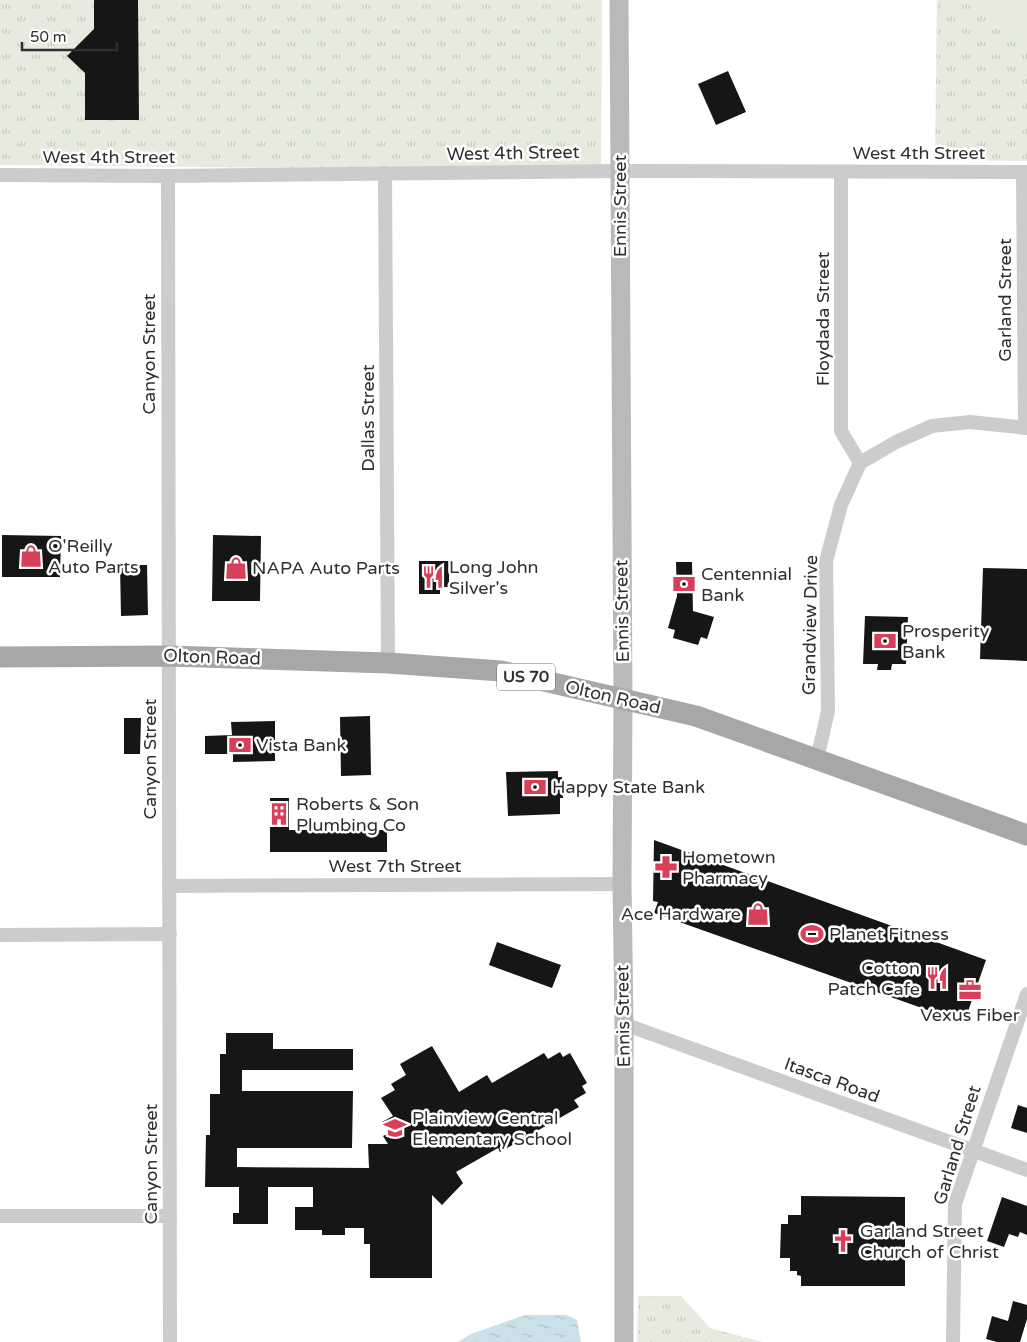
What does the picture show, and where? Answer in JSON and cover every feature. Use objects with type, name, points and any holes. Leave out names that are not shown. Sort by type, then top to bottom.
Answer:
[{"type":"main road","name":"Ennis Street","points":[[619,0],[624,1342]]},
{"type":"main road","name":"Olton Road","points":[[0,657],[169,656],[388,663],[501,671],[696,716],[1027,835]]},
{"type":"street","name":"West 4th Street","points":[[0,175],[168,176],[619,171],[1025,172]]},
{"type":"street","name":"Floydada Street","points":[[841,172],[841,431],[860,463]]},
{"type":"street","name":"Garland Street","points":[[1025,172],[1026,428]]},
{"type":"street","name":"Dallas Street","points":[[385,173],[388,663]]},
{"type":"street","name":"Canyon Street","points":[[168,176],[170,1342]]},
{"type":"street","points":[[860,463],[896,442],[932,426],[970,422],[1026,428]]},
{"type":"street","name":"Grandview Drive","points":[[817,759],[828,711],[826,561],[841,505],[860,463]]},
{"type":"street","name":"West 7th Street","points":[[169,886],[622,884]]},
{"type":"street","points":[[0,935],[170,934]]},
{"type":"street","name":"Garland Street","points":[[953,1342],[955,1204],[1027,994]]},
{"type":"street","name":"Itasca Road","points":[[624,1024],[1027,1170]]},
{"type":"street","points":[[0,1216],[170,1216]]},
{"type":"green space","points":[[0,0],[602,0],[601,171],[0,165]]},
{"type":"green space","points":[[937,0],[1027,0],[1027,161],[935,160]]},
{"type":"green space","points":[[986,0],[1027,0],[1027,44],[1018,32]]},
{"type":"green space","points":[[638,1296],[681,1296],[710,1328],[762,1342],[637,1342]]},
{"type":"water","points":[[525,1315],[567,1315],[577,1320],[581,1342],[458,1342],[471,1334]]},
{"type":"building","points":[[94,0],[138,0],[139,120],[85,120],[85,73],[67,56],[94,29]]},
{"type":"building","points":[[728,71],[746,112],[716,125],[698,84]]},
{"type":"building","name":"O'Reilly Auto Parts","points":[[2,535],[61,536],[60,577],[2,577]]},
{"type":"building","name":"NAPA Auto Parts","points":[[213,535],[261,536],[260,601],[212,601]]},
{"type":"building","points":[[419,561],[449,561],[449,587],[440,587],[440,594],[419,594]]},
{"type":"building","name":"Centennial Bank","points":[[676,562],[692,562],[693,611],[714,617],[707,639],[701,637],[698,645],[673,638],[675,630],[668,628],[677,596]]},
{"type":"building","points":[[120,565],[147,565],[148,615],[121,616]]},
{"type":"building","points":[[983,568],[1027,569],[1027,661],[980,659]]},
{"type":"building","name":"Prosperity Bank","points":[[865,616],[908,617],[906,664],[892,664],[891,670],[877,670],[878,664],[863,664]]},
{"type":"building","points":[[370,716],[371,775],[341,776],[340,717]]},
{"type":"building","points":[[124,718],[141,718],[140,754],[124,754]]},
{"type":"building","name":"Vista Bank","points":[[275,721],[275,761],[233,762],[233,754],[205,754],[205,736],[232,735],[231,722]]},
{"type":"building","name":"Happy State Bank","points":[[558,771],[558,777],[562,777],[563,798],[560,798],[560,814],[508,816],[506,772]]},
{"type":"building","name":"Roberts & Son Plumbing Co","points":[[270,798],[289,798],[289,830],[387,830],[387,852],[270,852]]},
{"type":"building","points":[[654,840],[986,960],[964,1023],[654,913],[658,902],[653,901]]},
{"type":"building","points":[[497,942],[561,965],[552,988],[489,965]]},
{"type":"building","points":[[226,1033],[273,1033],[273,1049],[353,1049],[353,1070],[242,1070],[242,1091],[353,1091],[352,1148],[237,1148],[237,1167],[369,1168],[368,1144],[388,1144],[383,1136],[389,1133],[382,1122],[393,1116],[381,1098],[395,1090],[391,1084],[406,1075],[400,1064],[432,1046],[459,1092],[487,1075],[492,1083],[544,1053],[548,1059],[560,1052],[563,1057],[570,1053],[587,1083],[582,1086],[586,1093],[574,1100],[579,1107],[500,1152],[498,1148],[456,1172],[463,1183],[442,1205],[432,1195],[432,1278],[370,1278],[370,1244],[364,1244],[364,1228],[345,1228],[345,1235],[322,1235],[322,1230],[295,1230],[295,1207],[313,1207],[313,1187],[268,1187],[268,1224],[233,1224],[233,1213],[239,1213],[239,1187],[205,1187],[206,1135],[210,1135],[210,1094],[220,1094],[220,1054],[226,1054]]},
{"type":"building","points":[[1018,1105],[1027,1108],[1027,1133],[1011,1128]]},
{"type":"building","name":"Garland Street Church of Christ","points":[[801,1196],[905,1197],[905,1286],[801,1286],[801,1276],[797,1275],[797,1271],[790,1271],[790,1258],[780,1258],[781,1224],[788,1224],[788,1215],[801,1215]]},
{"type":"building","points":[[1002,1197],[1027,1206],[1027,1235],[1020,1232],[1018,1237],[1009,1234],[1004,1247],[987,1241]]},
{"type":"building","points":[[1013,1301],[1027,1305],[1027,1319],[1020,1342],[997,1342],[986,1339],[992,1316],[1008,1321]]},
{"type":"place","name":"O'Reilly Auto Parts","points":[[31,556]]},
{"type":"place","name":"NAPA Auto Parts","points":[[236,568]]},
{"type":"place","name":"Long John Silver's","points":[[433,577]]},
{"type":"place","name":"Centennial Bank","points":[[684,584]]},
{"type":"place","name":"Prosperity Bank","points":[[885,641]]},
{"type":"place","name":"Vista Bank","points":[[240,745]]},
{"type":"place","name":"Happy State Bank","points":[[535,787]]},
{"type":"place","name":"Roberts & Son Plumbing Co","points":[[279,814]]},
{"type":"place","name":"Hometown Pharmacy","points":[[666,867]]},
{"type":"place","name":"Ace Hardware","points":[[758,914]]},
{"type":"place","name":"Planet Fitness","points":[[812,934]]},
{"type":"place","name":"Cotton Patch Cafe","points":[[937,978]]},
{"type":"place","name":"Vexus Fiber","points":[[970,990]]},
{"type":"place","name":"Plainview Central Elementary School","points":[[395,1128]]},
{"type":"place","name":"Garland Street Church of Christ","points":[[843,1241]]}]
